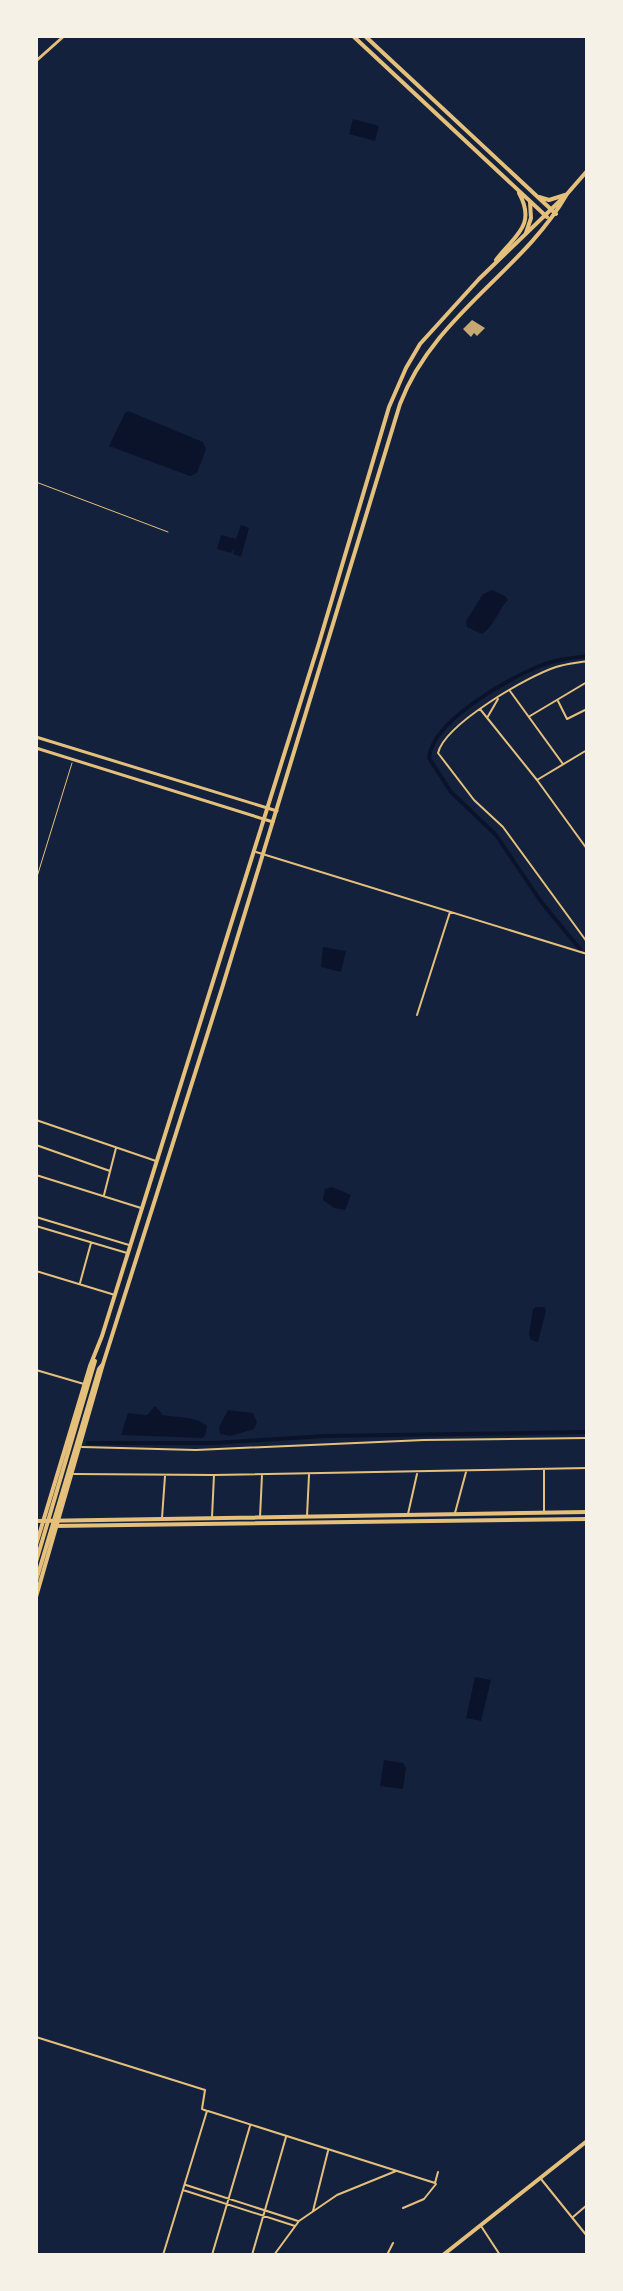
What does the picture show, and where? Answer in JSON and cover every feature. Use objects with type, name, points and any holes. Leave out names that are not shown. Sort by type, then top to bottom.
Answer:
[{"type":"main road","points":[[353,36],[550,220]]},
{"type":"main road","points":[[365,36],[556,214]]},
{"type":"main road","points":[[36,1545],[39,1523],[95,1359],[389,407],[411,357],[436,325],[587,171]]},
{"type":"main road","points":[[492,268],[525,223],[526,207],[516,188]]},
{"type":"main road","points":[[535,195],[549,200],[567,194]]},
{"type":"main road","points":[[36,1562],[264,854],[403,395],[437,338],[556,214],[567,194]]},
{"type":"main road","points":[[525,235],[531,218],[529,200]]},
{"type":"main road","points":[[366,484],[375,490]]},
{"type":"main road","points":[[36,1597],[81,1447],[99,1367],[95,1359]]},
{"type":"main road","points":[[36,1581],[99,1367]]},
{"type":"main road","points":[[158,1521],[587,1512]]},
{"type":"main road","points":[[39,1523],[587,1519]]},
{"type":"main road","points":[[443,2255],[587,2141]]},
{"type":"street","points":[[36,61],[64,36]]},
{"type":"street","points":[[587,661],[557,667],[479,708],[449,733],[440,744],[438,753],[474,800],[503,827],[587,942]]},
{"type":"street","points":[[529,716],[587,682]]},
{"type":"street","points":[[510,691],[563,764]]},
{"type":"street","points":[[487,719],[498,698]]},
{"type":"street","points":[[557,699],[567,719],[587,709]]},
{"type":"street","points":[[479,708],[587,849]]},
{"type":"street","points":[[37,738],[277,811]]},
{"type":"street","points":[[36,748],[273,822]]},
{"type":"street","points":[[537,780],[587,750]]},
{"type":"street","points":[[254,852],[587,954]]},
{"type":"street","points":[[417,1015],[450,911]]},
{"type":"street","points":[[36,1120],[157,1161]]},
{"type":"street","points":[[36,1145],[110,1171]]},
{"type":"street","points":[[104,1196],[116,1148]]},
{"type":"street","points":[[36,1175],[141,1208]]},
{"type":"street","points":[[36,1217],[130,1245]]},
{"type":"street","points":[[36,1226],[128,1253]]},
{"type":"street","points":[[76,1238],[78,1230]]},
{"type":"street","points":[[80,1284],[91,1242]]},
{"type":"street","points":[[36,1271],[115,1295]]},
{"type":"street","points":[[36,1370],[84,1384]]},
{"type":"street","points":[[81,1447],[196,1450],[409,1440],[587,1438]]},
{"type":"street","points":[[73,1474],[214,1475],[587,1468]]},
{"type":"street","points":[[544,1469],[544,1513]]},
{"type":"street","points":[[407,1515],[418,1471]]},
{"type":"street","points":[[455,1514],[466,1471]]},
{"type":"street","points":[[307,1516],[309,1473]]},
{"type":"street","points":[[260,1520],[262,1474]]},
{"type":"street","points":[[158,1521],[165,1475]]},
{"type":"street","points":[[212,1518],[214,1475]]},
{"type":"street","points":[[36,2037],[205,2090],[202,2109],[207,2111],[435,2183]]},
{"type":"street","points":[[163,2255],[207,2111]]},
{"type":"street","points":[[212,2255],[250,2125]]},
{"type":"street","points":[[252,2255],[286,2136]]},
{"type":"street","points":[[313,2212],[328,2150]]},
{"type":"street","points":[[274,2255],[299,2221],[337,2195],[397,2171]]},
{"type":"street","points":[[403,2208],[424,2199],[435,2188],[438,2172]]},
{"type":"street","points":[[541,2179],[587,2236]]},
{"type":"street","points":[[185,2185],[299,2221]]},
{"type":"street","points":[[183,2190],[296,2226]]},
{"type":"street","points":[[572,2218],[587,2205]]},
{"type":"street","points":[[481,2225],[500,2255]]},
{"type":"street","points":[[387,2255],[393,2243]]},
{"type":"lane","points":[[36,482],[168,532]]},
{"type":"lane","points":[[36,880],[73,759]]},
{"type":"water","points":[[353,119],[379,126],[375,141],[349,134]]},
{"type":"water","points":[[128,411],[203,442],[206,449],[197,473],[190,476],[109,446]]},
{"type":"water","points":[[241,525],[249,528],[241,557],[233,554],[234,548],[231,553],[217,549],[221,535],[236,539]]},
{"type":"water","points":[[492,590],[508,600],[482,634],[467,627],[466,621],[483,594]]},
{"type":"water","points":[[323,947],[346,951],[341,972],[321,967]]},
{"type":"water","points":[[332,1187],[351,1195],[345,1210],[334,1208],[323,1200],[325,1189]]},
{"type":"water","points":[[545,1307],[546,1311],[538,1342],[531,1340],[529,1334],[533,1309]]},
{"type":"water","points":[[155,1406],[163,1415],[203,1423],[207,1426],[205,1436],[121,1435],[128,1413],[147,1415]]},
{"type":"water","points":[[228,1410],[253,1413],[257,1422],[254,1429],[230,1436],[220,1434],[219,1427]]},
{"type":"water","points":[[475,1677],[491,1680],[481,1721],[466,1718]]},
{"type":"water","points":[[384,1760],[403,1763],[406,1768],[403,1789],[380,1786]]},
{"type":"building","points":[[472,320],[485,328],[477,336],[474,333],[471,337],[463,329]]},
{"type":"waterway","points":[[580,949],[542,903],[496,835],[451,792],[429,758],[433,744],[443,730],[490,692],[543,665],[587,656]]},
{"type":"waterway","points":[[88,1443],[214,1443],[324,1436],[587,1432]]}]
